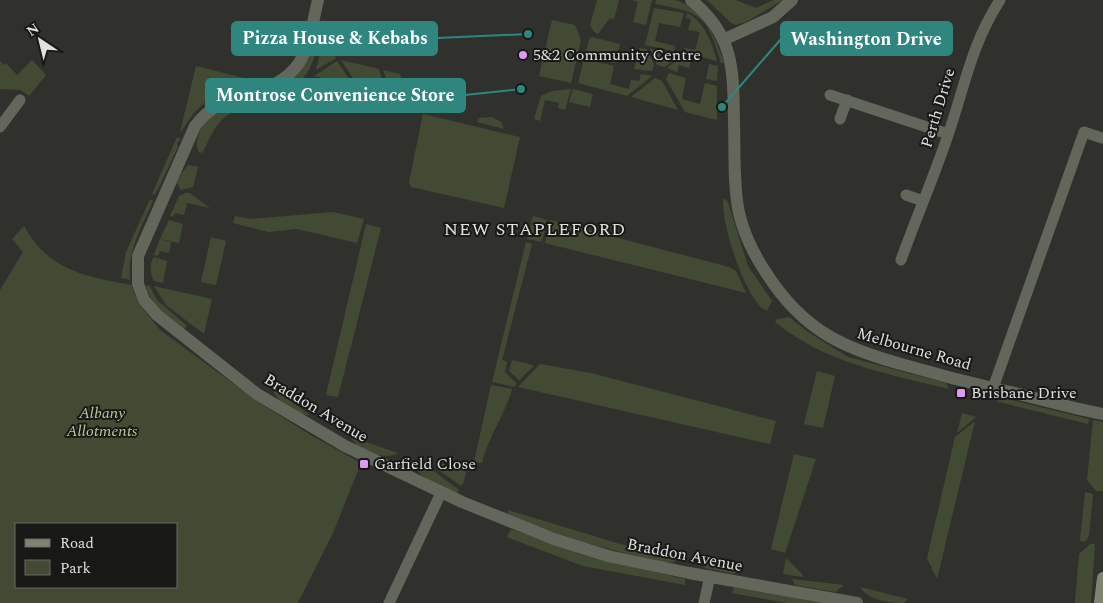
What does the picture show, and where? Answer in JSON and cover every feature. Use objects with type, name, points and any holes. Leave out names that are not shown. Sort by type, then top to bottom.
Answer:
[{"type":"main road","points":[[1100,603],[1103,578]]},
{"type":"street","name":"Braddon Avenue","points":[[318,0],[303,56],[293,70],[278,83],[218,104],[203,115],[195,126],[138,256],[138,284],[144,300],[157,315],[257,394],[345,446],[441,493],[554,539],[608,556],[857,603]]},
{"type":"street","name":"Melbourne Road","points":[[691,0],[714,21],[725,39],[733,75],[737,188],[740,214],[750,244],[771,282],[787,301],[816,328],[852,349],[876,358],[1103,414]]},
{"type":"street","points":[[725,39],[773,17],[792,0]]},
{"type":"street","name":"Perth Drive","points":[[901,260],[948,134],[973,51],[998,1]]},
{"type":"street","points":[[830,95],[948,134]]},
{"type":"street","points":[[2,121],[20,100]]},
{"type":"street","points":[[840,120],[847,100]]},
{"type":"street","points":[[993,388],[1084,132],[1102,138]]},
{"type":"street","points":[[906,195],[923,201]]},
{"type":"street","points":[[389,603],[441,493]]},
{"type":"street","points":[[704,603],[710,576]]},
{"type":"green space","points":[[597,0],[619,0],[614,19],[610,18],[598,34],[594,32],[590,25]]},
{"type":"green space","points":[[631,0],[652,0],[646,25],[633,22],[638,2]]},
{"type":"green space","points":[[656,0],[675,0],[694,10],[713,34],[724,63],[721,63],[712,35],[700,19],[683,10],[655,4]]},
{"type":"green space","points":[[707,0],[736,0],[756,8],[773,0],[783,0],[746,22],[735,25]]},
{"type":"green space","points":[[654,8],[684,13],[680,27],[659,23],[655,41],[675,46],[674,51],[645,45]]},
{"type":"green space","points":[[687,13],[703,27],[710,40],[717,61],[683,52],[684,48],[695,50],[700,32],[688,30],[691,19],[686,18]]},
{"type":"green space","points":[[552,20],[575,25],[581,40],[571,83],[539,76]]},
{"type":"green space","points":[[317,37],[320,37],[316,52],[306,74],[300,82],[283,94],[239,109],[228,115],[217,126],[202,153],[199,152],[197,148],[198,137],[204,124],[213,115],[225,108],[278,89],[289,82],[303,67]]},
{"type":"green space","points":[[592,37],[620,44],[615,63],[585,56],[589,40]]},
{"type":"green space","points":[[324,38],[336,58],[316,70]]},
{"type":"green space","points":[[639,48],[647,49],[654,65],[652,71],[634,69]]},
{"type":"green space","points":[[650,49],[679,55],[665,67],[657,65]]},
{"type":"green space","points":[[681,57],[691,60],[689,68],[679,65],[677,72],[667,68]]},
{"type":"green space","points":[[584,59],[614,66],[610,84],[629,89],[631,80],[639,81],[641,74],[652,76],[627,96],[578,83]]},
{"type":"green space","points":[[32,60],[46,75],[29,96],[21,90],[0,89],[0,61],[4,65],[6,63],[17,75]]},
{"type":"green space","points":[[341,60],[379,69],[386,94],[359,87]]},
{"type":"green space","points":[[337,61],[353,85],[314,76]]},
{"type":"green space","points":[[709,64],[718,66],[717,81],[706,79]]},
{"type":"green space","points":[[196,66],[256,81],[221,94],[205,103],[180,132]]},
{"type":"green space","points":[[383,70],[400,74],[406,88],[403,104],[393,97]]},
{"type":"green space","points":[[669,73],[686,78],[682,99],[700,104],[705,83],[717,86],[717,120],[685,112],[666,79]]},
{"type":"green space","points":[[655,78],[662,81],[678,110],[631,97]]},
{"type":"green space","points":[[571,89],[565,110],[558,108],[559,103],[545,100],[540,121],[534,119],[541,96],[552,91]]},
{"type":"green space","points":[[573,89],[593,94],[590,107],[569,102]]},
{"type":"green space","points":[[423,114],[520,137],[504,208],[411,187],[409,182]]},
{"type":"green space","points":[[492,117],[501,122],[504,129],[477,122],[479,118]]},
{"type":"green space","points":[[177,137],[181,139],[177,143],[178,147],[155,195],[152,194]]},
{"type":"green space","points":[[188,165],[198,167],[193,187],[181,190],[177,183]]},
{"type":"green space","points":[[190,193],[210,208],[187,203],[184,215],[175,213],[173,217],[170,216],[179,196]]},
{"type":"green space","points":[[724,198],[728,202],[748,266],[772,301],[767,311],[759,305],[751,293],[735,258],[725,222]]},
{"type":"green space","points":[[150,199],[153,201],[140,229],[130,260],[130,280],[121,278],[126,252]]},
{"type":"green space","points":[[333,212],[364,219],[357,243],[297,229],[269,232],[233,223],[235,216],[251,219]]},
{"type":"green space","points":[[533,216],[547,220],[542,242],[527,239]]},
{"type":"green space","points":[[169,220],[183,224],[179,243],[160,239]]},
{"type":"green space","points":[[550,220],[729,267],[736,271],[746,293],[545,243]]},
{"type":"green space","points":[[366,224],[381,228],[338,397],[326,395]]},
{"type":"green space","name":"Albany Allotments","points":[[24,226],[45,253],[57,262],[84,274],[131,285],[139,304],[160,330],[257,401],[312,436],[361,463],[333,533],[298,603],[0,603],[0,290],[23,252],[12,239]]},
{"type":"green space","points":[[211,237],[226,241],[216,285],[201,282]]},
{"type":"green space","points":[[160,239],[171,242],[169,253],[160,251],[158,256],[154,255]]},
{"type":"green space","points":[[526,242],[532,244],[502,360],[507,362],[505,372],[517,384],[514,387],[492,382]]},
{"type":"green space","points":[[154,257],[167,261],[163,283],[154,281],[151,265]]},
{"type":"green space","points":[[149,285],[157,300],[187,326],[184,329],[156,305],[148,293],[146,286]]},
{"type":"green space","points":[[154,286],[212,299],[204,334],[166,305]]},
{"type":"green space","points":[[789,317],[808,332],[848,357],[946,383],[949,389],[880,372],[815,348],[775,322],[777,319]]},
{"type":"green space","points":[[512,360],[533,365],[533,367],[519,380],[509,371]]},
{"type":"green space","points":[[540,364],[591,373],[776,421],[770,444],[518,387]]},
{"type":"green space","points":[[817,371],[835,376],[823,428],[804,424]]},
{"type":"green space","points":[[491,385],[512,389],[488,444],[482,463],[474,462]]},
{"type":"green space","points":[[272,388],[310,415],[299,413],[282,403]]},
{"type":"green space","points":[[1008,399],[1089,419],[1088,424],[995,401]]},
{"type":"green space","points":[[962,413],[976,417],[957,433]]},
{"type":"green space","points":[[1093,420],[1103,422],[1103,491],[1096,491],[1087,480]]},
{"type":"green space","points":[[975,421],[937,579],[927,558],[955,437]]},
{"type":"green space","points":[[351,437],[398,453],[386,456],[372,453],[359,447]]},
{"type":"green space","points":[[794,454],[816,459],[785,553],[771,549]]},
{"type":"green space","points":[[414,460],[426,465],[459,490],[457,493],[424,477],[415,466]]},
{"type":"green space","points":[[438,464],[468,465],[463,484],[461,486],[437,469]]},
{"type":"green space","points":[[1085,492],[1093,494],[1089,536],[1085,542],[1080,541]]},
{"type":"green space","points":[[508,510],[620,544],[679,557],[674,562],[667,563],[606,548],[546,530],[508,514]]},
{"type":"green space","points":[[511,529],[587,556],[685,579],[685,585],[583,566],[507,537]]},
{"type":"green space","points":[[1090,544],[1095,544],[1091,603],[1075,603],[1079,554]]},
{"type":"green space","points":[[786,558],[802,574],[803,577],[783,574]]},
{"type":"green space","points":[[699,561],[739,570],[734,574],[705,568]]},
{"type":"green space","points":[[792,579],[844,585],[835,592],[795,585]]},
{"type":"green space","points":[[734,587],[823,603],[786,603],[732,593]]},
{"type":"green space","points":[[860,587],[908,599],[904,603],[879,600],[868,595]]},
{"type":"place","name":"Pizza House & Kebabs","points":[[528,34]]},
{"type":"place","name":"5&2 Community Centre","points":[[523,55]]},
{"type":"place","name":"Montrose Convenience Store","points":[[521,89]]},
{"type":"place","name":"Washington Drive","points":[[722,107]]},
{"type":"place","name":"Brisbane Drive","points":[[961,393]]},
{"type":"place","name":"Garfield Close","points":[[364,464]]},
{"type":"district","name":"NEW STAPLEFORD","points":[[535,229]]}]
